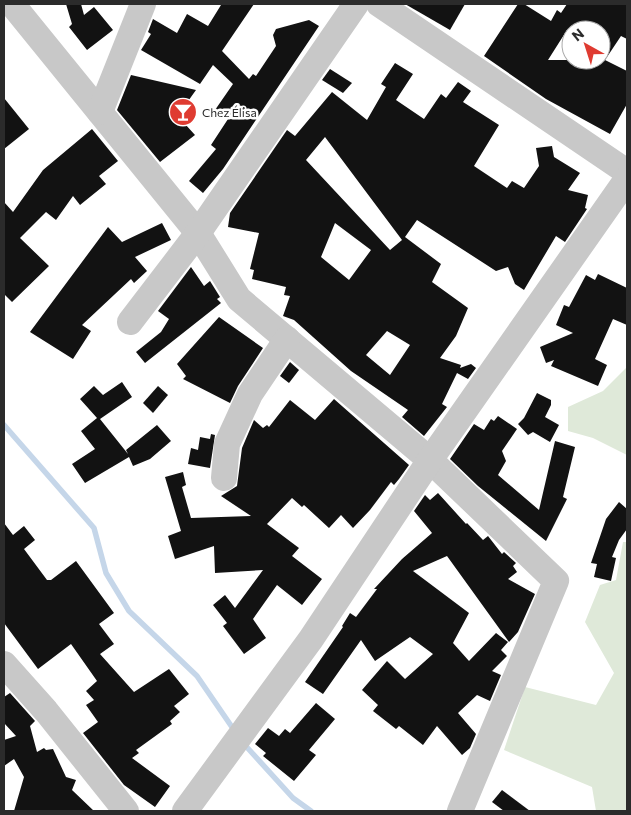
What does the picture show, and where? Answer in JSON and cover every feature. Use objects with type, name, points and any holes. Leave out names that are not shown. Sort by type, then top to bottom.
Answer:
[{"type":"street","points":[[12,4],[198,233],[239,299],[430,460],[556,581],[460,811]]},
{"type":"street","points":[[100,112],[143,4]]},
{"type":"street","points":[[130,322],[198,233],[356,4]]},
{"type":"street","points":[[379,4],[627,172]]},
{"type":"street","points":[[185,811],[311,638],[430,460],[627,178]]},
{"type":"street","points":[[224,478],[227,444],[250,394],[287,339]]},
{"type":"street","points":[[4,664],[46,711],[126,811]]},
{"type":"green space","points":[[627,367],[627,455],[593,438],[568,431],[568,407],[603,391]]},
{"type":"green space","points":[[623,542],[627,542],[627,811],[596,811],[592,787],[504,750],[525,687],[596,705],[614,673],[585,622],[600,585],[616,580]]},
{"type":"building","points":[[66,4],[81,4],[84,15],[94,7],[113,30],[87,50],[69,27],[72,24]]},
{"type":"building","points":[[219,4],[254,4],[222,51],[249,79],[253,74],[256,76],[276,46],[273,35],[276,29],[309,20],[319,26],[223,169],[203,193],[189,181],[216,149],[211,145],[228,119],[215,110],[233,84],[213,65],[200,84],[141,50],[151,34],[148,32],[153,19],[177,33],[187,14],[208,26],[221,5]]},
{"type":"building","points":[[405,4],[465,4],[450,30]]},
{"type":"building","points":[[518,4],[524,4],[551,21],[557,10],[561,13],[567,4],[627,4],[627,39],[621,36],[611,51],[611,20],[561,20],[561,39],[548,60],[561,60],[561,70],[611,70],[611,63],[627,71],[627,104],[610,134],[546,99],[484,56]]},
{"type":"building","points":[[395,63],[413,74],[396,100],[424,119],[441,94],[446,98],[458,82],[471,91],[463,102],[499,125],[474,166],[507,188],[512,181],[524,188],[539,166],[536,148],[552,146],[554,157],[580,173],[568,190],[588,195],[585,208],[587,209],[565,242],[556,236],[524,290],[515,284],[508,267],[496,271],[417,220],[405,237],[441,264],[432,282],[468,308],[456,336],[440,358],[461,365],[460,368],[471,364],[476,368],[468,379],[457,373],[442,404],[447,407],[424,436],[402,417],[408,410],[351,371],[294,320],[283,316],[290,296],[284,295],[286,287],[252,279],[254,270],[250,269],[259,233],[228,227],[230,213],[287,130],[295,136],[332,92],[367,120],[386,87],[381,84]],"holes":[[[325,137],[402,240],[390,250],[306,160]],[[335,223],[371,250],[349,280],[321,257]],[[387,331],[410,345],[390,375],[366,355]]]},
{"type":"building","points":[[330,69],[352,83],[343,93],[322,80]]},
{"type":"building","points":[[131,75],[196,90],[186,104],[195,115],[185,124],[195,135],[160,162],[117,110]]},
{"type":"building","points":[[4,98],[29,129],[4,149]]},
{"type":"building","points":[[92,129],[118,161],[99,176],[106,184],[80,205],[73,196],[56,220],[46,212],[20,238],[49,266],[12,302],[4,294],[4,202],[13,212],[43,170]]},
{"type":"building","points":[[162,223],[171,240],[135,257],[147,271],[134,283],[131,279],[82,325],[91,331],[73,359],[30,332],[108,227],[122,242]]},
{"type":"building","points":[[191,267],[204,286],[210,281],[220,297],[217,299],[221,303],[145,363],[136,352],[161,332],[169,319],[158,311]]},
{"type":"building","points":[[598,274],[627,288],[627,325],[613,319],[595,359],[607,365],[598,386],[551,366],[554,360],[546,363],[540,347],[573,333],[556,325],[564,305],[569,307],[586,275],[595,280]]},
{"type":"building","points":[[219,317],[263,348],[238,386],[230,403],[183,379],[186,376],[177,364]]},
{"type":"building","points":[[290,362],[299,370],[289,383],[280,376]]},
{"type":"building","points":[[122,382],[132,397],[100,419],[128,454],[126,450],[157,425],[171,441],[150,459],[133,466],[129,457],[85,483],[72,464],[95,449],[81,431],[97,418],[80,399],[94,386],[103,395]]},
{"type":"building","points":[[158,386],[168,395],[153,413],[143,403]]},
{"type":"building","points":[[537,393],[551,400],[551,405],[545,417],[559,425],[550,442],[533,432],[528,435],[518,424],[524,418]]},
{"type":"building","points":[[334,399],[409,465],[394,485],[391,482],[370,510],[353,528],[341,515],[329,528],[304,505],[302,507],[292,498],[267,524],[299,548],[292,556],[322,579],[302,605],[277,585],[253,619],[266,638],[244,654],[223,626],[227,623],[213,605],[225,595],[235,608],[263,570],[215,573],[214,546],[175,559],[168,536],[181,531],[165,477],[183,472],[186,485],[182,487],[191,518],[251,516],[221,496],[237,486],[242,448],[254,420],[263,428],[267,425],[269,427],[290,400],[315,420]]},
{"type":"building","points":[[498,416],[517,429],[502,451],[506,461],[498,475],[539,510],[555,441],[575,447],[563,497],[567,499],[546,541],[478,486],[450,459],[474,424],[484,430],[491,419],[494,421]]},
{"type":"building","points":[[211,434],[215,435],[210,468],[188,464],[191,448],[198,450],[200,437],[210,439]]},
{"type":"building","points":[[438,493],[483,540],[488,536],[502,554],[504,552],[516,563],[513,566],[517,572],[508,579],[535,594],[518,632],[509,642],[447,556],[413,571],[469,613],[453,643],[469,661],[496,633],[508,642],[501,650],[507,656],[492,671],[501,675],[490,701],[477,695],[458,713],[476,734],[470,748],[462,755],[437,726],[423,745],[399,726],[396,729],[373,711],[378,705],[362,690],[387,661],[405,679],[433,654],[410,637],[375,661],[361,640],[323,694],[305,682],[343,627],[350,613],[356,617],[377,589],[374,589],[402,559],[432,533],[414,511],[425,495],[430,500]]},
{"type":"building","points":[[619,502],[627,509],[627,529],[619,540],[612,557],[616,558],[611,581],[594,577],[597,564],[591,563],[606,519]]},
{"type":"building","points":[[4,523],[13,535],[24,526],[35,540],[24,549],[47,580],[51,580],[76,561],[114,613],[99,624],[114,644],[100,654],[134,692],[169,669],[189,694],[174,706],[180,712],[170,721],[172,724],[136,750],[139,753],[132,758],[170,786],[155,807],[124,785],[83,733],[98,722],[86,705],[94,700],[86,691],[97,681],[71,644],[38,669],[4,623]]},
{"type":"building","points":[[10,693],[35,721],[30,726],[37,752],[44,748],[46,750],[53,749],[66,777],[76,780],[72,790],[94,811],[14,811],[24,777],[14,759],[4,766],[4,740],[16,736],[4,723],[4,697]]},
{"type":"building","points":[[316,703],[335,719],[309,750],[316,755],[294,781],[263,756],[266,753],[255,744],[268,728],[279,736],[285,729],[290,733]]},
{"type":"building","points":[[502,790],[530,811],[504,811],[492,802]]},
{"type":"waterway","points":[[4,425],[94,528],[106,573],[129,611],[197,676],[234,730]]},
{"type":"waterway","points":[[244,744],[293,798],[311,811]]},
{"type":"place","name":"Chez Élisa","points":[[183,112]]}]
